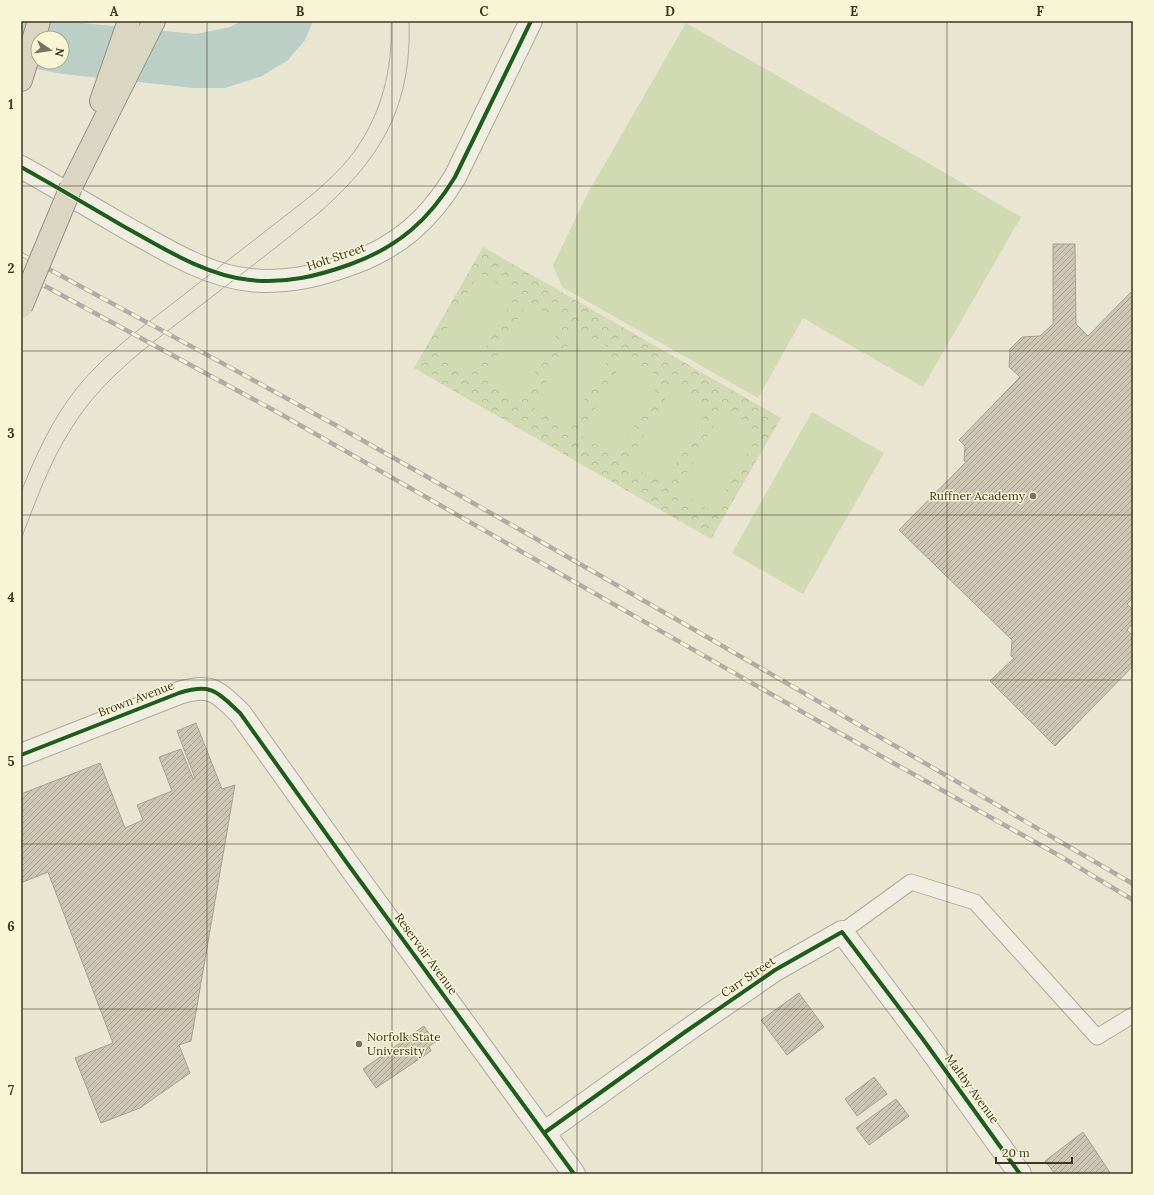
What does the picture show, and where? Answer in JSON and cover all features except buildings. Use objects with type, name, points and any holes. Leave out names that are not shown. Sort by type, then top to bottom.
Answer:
[{"type":"highway","points":[[21,80],[39,21]]},
{"type":"highway","points":[[71,188],[129,21]]},
{"type":"highway","points":[[21,307],[71,188],[154,21]]},
{"type":"street","name":"Holt Street","points":[[21,167],[170,252],[218,274],[249,280],[271,281],[314,276],[359,261],[384,250],[419,224],[434,208],[445,194],[455,177],[531,21]]},
{"type":"street","name":"Brown Avenue","points":[[21,755],[179,693],[193,689],[210,690],[220,695],[240,713],[263,746]]},
{"type":"street","name":"Reservoir Avenue","points":[[263,746],[574,1174]]},
{"type":"street","name":"Carr Street","points":[[544,1133],[685,1032],[775,970],[842,932]]},
{"type":"street","name":"Maltby Avenue","points":[[842,932],[934,1055],[1020,1174]]},
{"type":"lane","points":[[842,932],[911,882],[975,902],[1097,1037],[1133,1015]]},
{"type":"green space","points":[[686,23],[1021,217],[923,387],[803,318],[758,398],[562,287],[553,265],[588,193]]},
{"type":"green space","points":[[483,247],[781,418],[711,539],[414,368]]},
{"type":"green space","points":[[479,273],[516,294],[471,372],[434,351]]},
{"type":"green space","points":[[528,301],[564,322],[519,400],[483,379]]},
{"type":"green space","points":[[577,329],[613,350],[568,428],[532,407]]},
{"type":"green space","points":[[625,357],[662,378],[617,456],[580,435]]},
{"type":"green space","points":[[673,385],[710,406],[665,484],[628,463]]},
{"type":"green space","points":[[812,412],[884,453],[803,594],[732,553]]},
{"type":"green space","points":[[721,413],[758,434],[713,512],[677,491]]},
{"type":"shaded area","points":[[21,21],[61,21],[196,34],[230,27],[241,21],[313,21],[305,40],[288,60],[262,76],[225,88],[194,88],[63,74],[42,70],[70,70],[70,30],[30,30],[30,68],[21,66]]},
{"type":"tram line","points":[[21,492],[50,428],[69,398],[92,371],[139,330],[321,187],[353,153],[370,126],[386,83],[389,68],[391,21]]},
{"type":"tram line","points":[[21,539],[43,482],[56,455],[71,429],[95,396],[139,354],[321,211],[361,170],[389,127],[399,104],[405,79],[409,51],[409,21]]},
{"type":"railway","points":[[21,254],[298,404],[437,482],[1133,884]]},
{"type":"railway","points":[[21,273],[277,412],[820,722],[1060,856],[1133,900]]},
{"type":"cycle path","points":[[21,167],[168,251],[200,267],[217,273],[250,280],[276,281],[301,278],[326,272],[368,257],[398,240],[423,219],[434,206],[455,177],[531,21]]},
{"type":"cycle path","points":[[21,755],[179,693],[195,689],[206,689],[222,697],[240,713],[347,863],[574,1174]]},
{"type":"cycle path","points":[[544,1133],[685,1032],[775,970],[842,932],[922,1038],[1020,1174]]},
{"type":"place","name":"Ruffner Academy","points":[[1033,496]]},
{"type":"place","name":"Norfolk State University","points":[[359,1044]]}]
